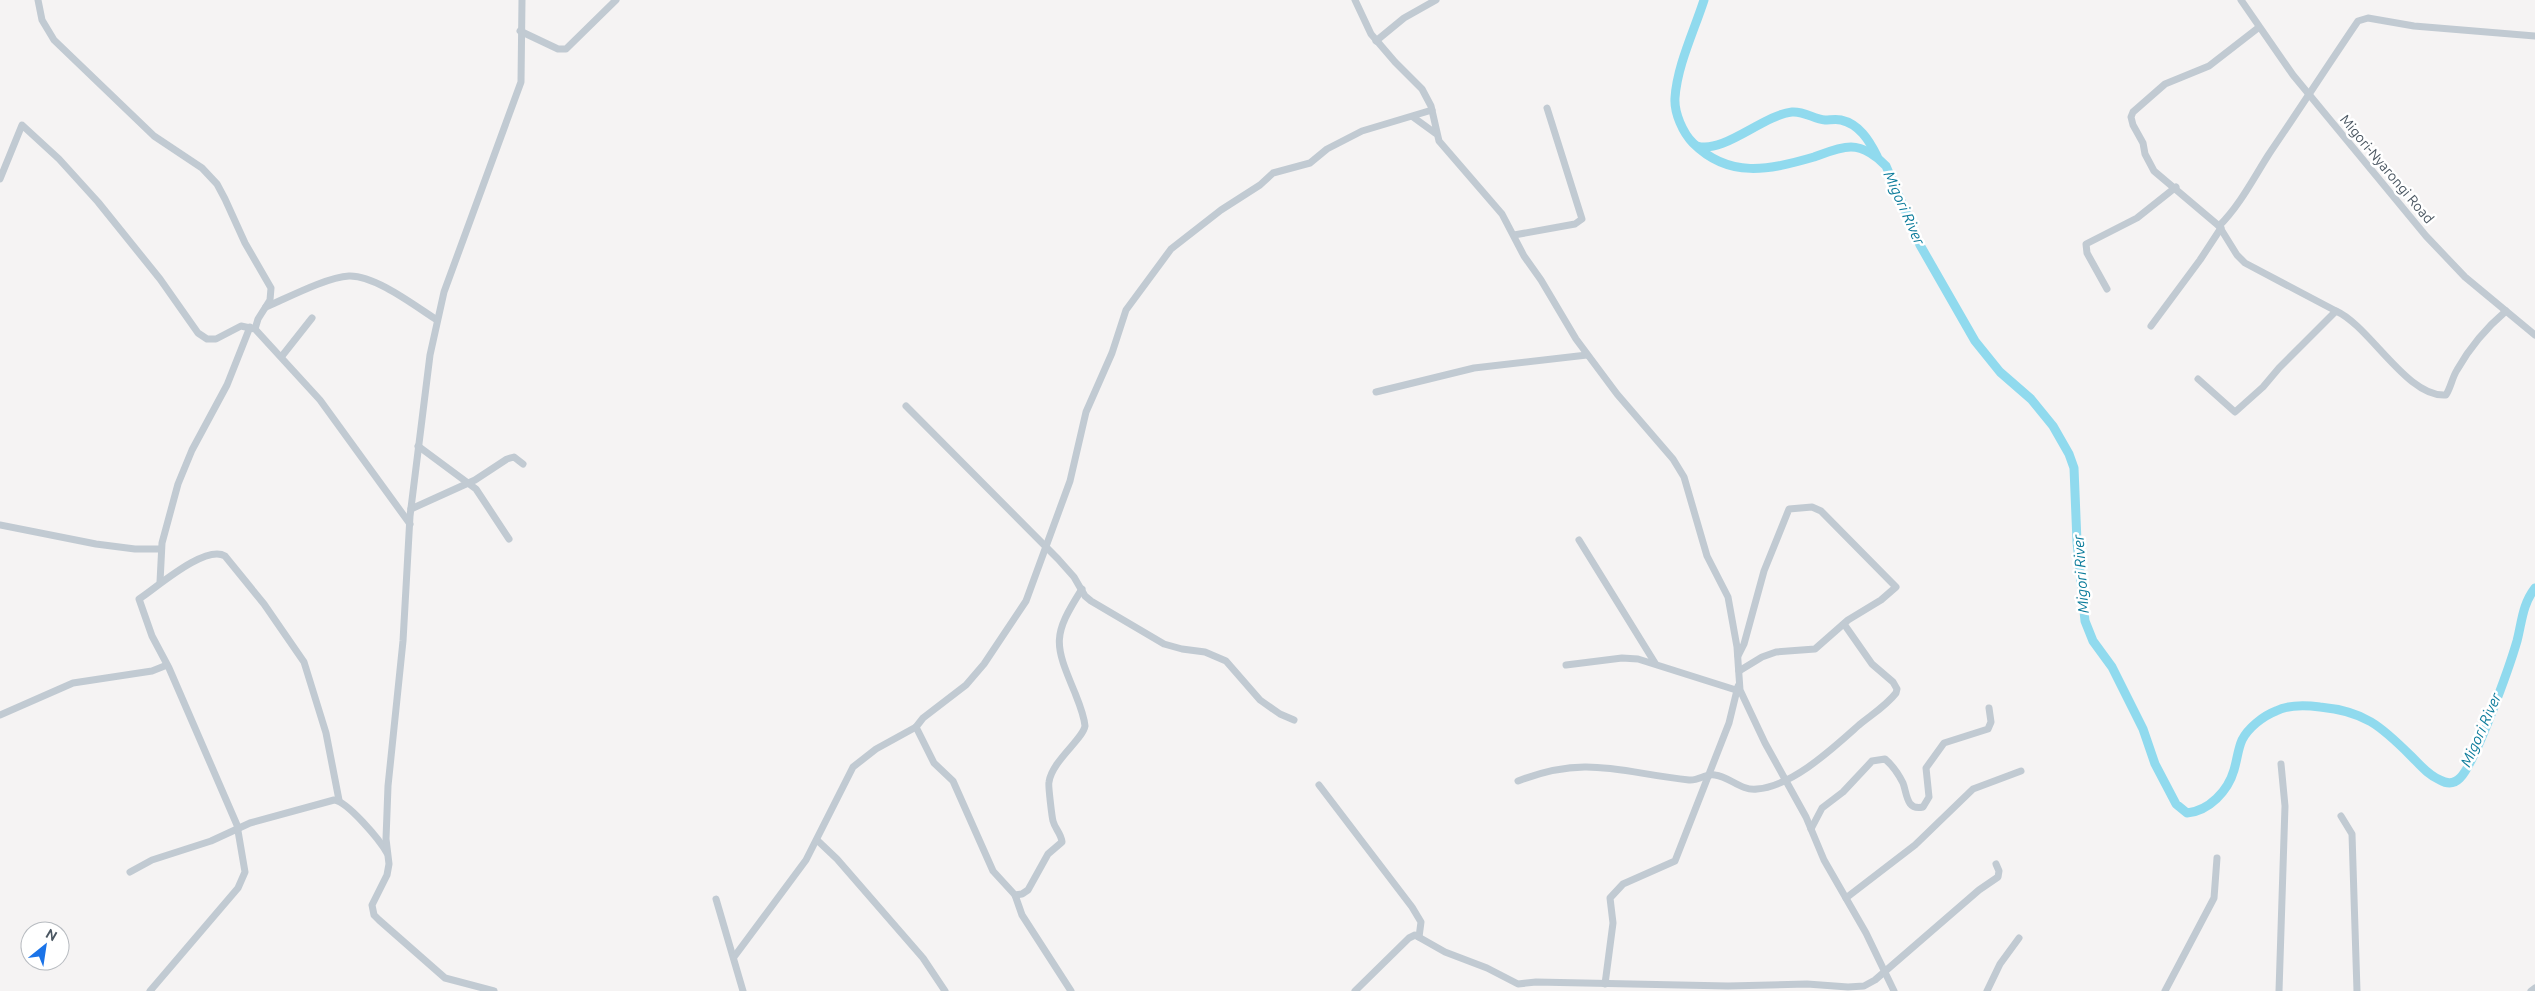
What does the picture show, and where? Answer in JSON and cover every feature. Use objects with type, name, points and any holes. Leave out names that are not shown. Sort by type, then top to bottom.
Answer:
[{"type":"street","points":[[38,0],[42,20],[54,40],[159,140],[190,158],[217,184],[248,250],[271,288],[271,297],[256,322],[225,389],[183,470],[171,508],[162,549],[160,582]]},
{"type":"street","points":[[494,991],[481,986],[454,982],[440,976],[374,914],[373,900],[387,875],[387,801],[402,641],[411,509],[418,446],[437,320],[444,292],[519,88],[522,71],[520,31],[522,0]]},
{"type":"street","points":[[520,31],[558,48],[566,49],[616,0]]},
{"type":"street","points":[[1355,0],[1368,30],[1376,41],[1422,89],[1432,110],[1436,133]]},
{"type":"street","points":[[1376,41],[1404,18],[1436,0]]},
{"type":"street","name":"Migori-Nyarongi Road","points":[[2241,0],[2258,28],[2309,95],[2445,256],[2506,312],[2535,335]]},
{"type":"street","points":[[2150,326],[2200,260],[2220,227],[2236,208],[2309,95],[2313,85],[2336,55],[2358,21],[2365,18],[2421,26],[2535,36]]},
{"type":"street","points":[[2258,28],[2209,66],[2165,84],[2132,114],[2135,129],[2151,165],[2160,177],[2176,187],[2220,227],[2237,255],[2245,263],[2355,322],[2384,355],[2411,379],[2430,392],[2442,396],[2446,395],[2455,372],[2473,345],[2489,326],[2506,312]]},
{"type":"street","points":[[1514,235],[1575,224],[1582,219],[1546,108]]},
{"type":"street","points":[[734,957],[789,886],[817,840],[853,767],[876,749],[916,727],[923,718],[966,685],[984,664],[1029,595],[1073,473],[1086,412],[1112,353],[1126,310],[1171,249],[1221,210],[1260,186],[1274,172],[1310,163],[1327,149],[1362,131],[1432,110]]},
{"type":"street","points":[[1413,117],[1436,133],[1458,165],[1496,206],[1514,235],[1524,256],[1587,355],[1664,448],[1684,477],[1707,556],[1728,597],[1738,656],[1740,690],[1746,705],[1811,829],[1824,860],[1866,933],[1894,991]]},
{"type":"street","points":[[0,179],[22,125],[105,210],[160,279],[201,336],[216,339],[238,327],[253,328],[282,356],[334,418],[410,524]]},
{"type":"street","points":[[2106,289],[2087,253],[2086,244],[2137,218],[2176,187]]},
{"type":"street","points":[[266,307],[338,278],[353,276],[365,279],[388,290],[437,320]]},
{"type":"street","points":[[2198,379],[2235,412],[2263,387],[2279,368],[2336,311]]},
{"type":"street","points":[[282,356],[312,318]]},
{"type":"street","points":[[1376,392],[1474,368],[1587,355]]},
{"type":"street","points":[[906,406],[1072,574],[1082,589],[1084,596],[1090,601],[1164,644],[1206,652],[1226,661],[1260,700],[1280,714],[1294,720]]},
{"type":"street","points":[[418,446],[468,483],[481,496],[509,539]]},
{"type":"street","points":[[411,509],[468,483],[507,458],[518,459],[523,464]]},
{"type":"street","points":[[1738,656],[1744,644],[1767,562],[1791,508],[1812,507],[1821,511],[1896,587],[1881,600],[1844,624],[1812,650],[1776,652],[1762,657],[1738,672]]},
{"type":"street","points":[[0,525],[96,544],[135,549],[162,549]]},
{"type":"street","points":[[1579,540],[1655,663]]},
{"type":"street","points":[[150,991],[241,885],[244,872],[238,828],[138,602],[139,599],[160,582],[201,559],[217,554],[225,556],[264,604],[304,662],[327,739],[339,800],[373,833],[388,855]]},
{"type":"street","points":[[1014,895],[1022,894],[1028,890],[1048,854],[1062,842],[1062,837],[1052,819],[1049,781],[1063,755],[1082,734],[1085,726],[1061,660],[1058,637],[1063,623],[1082,589]]},
{"type":"street","points":[[1518,780],[1550,769],[1585,766],[1624,769],[1689,780],[1716,775],[1740,786],[1755,790],[1785,781],[1847,737],[1896,693],[1897,688],[1893,682],[1872,664],[1844,624]]},
{"type":"street","points":[[1566,665],[1622,658],[1655,663],[1736,690]]},
{"type":"street","points":[[0,715],[73,683],[152,671],[167,665]]},
{"type":"street","points":[[1605,984],[1612,922],[1610,897],[1616,889],[1627,882],[1675,861],[1728,723],[1739,681]]},
{"type":"street","points":[[1811,829],[1822,808],[1843,792],[1872,761],[1879,759],[1885,759],[1903,783],[1904,793],[1911,806],[1923,807],[1929,797],[1926,771],[1929,763],[1946,742],[1988,729],[1991,722],[1989,708]]},
{"type":"street","points":[[916,727],[934,763],[951,778],[959,791],[993,871],[1014,895],[1022,915],[1071,991]]},
{"type":"street","points":[[2280,991],[2285,806],[2281,764]]},
{"type":"street","points":[[1846,898],[1915,845],[1973,789],[2021,771]]},
{"type":"street","points":[[1319,785],[1412,907],[1421,922],[1419,937]]},
{"type":"street","points":[[130,872],[152,860],[211,841],[238,828],[328,800],[339,800]]},
{"type":"street","points":[[2342,816],[2352,834],[2357,991]]},
{"type":"street","points":[[817,840],[841,863],[923,958],[946,991]]},
{"type":"street","points":[[2165,991],[2214,898],[2217,858]]},
{"type":"street","points":[[1357,990],[1409,938],[1415,935],[1439,949],[1487,968],[1517,988],[1536,982],[1605,984],[1617,982],[1681,988],[1807,984],[1858,986],[1870,982],[1884,972],[1979,890],[1998,877],[1999,871],[1996,864]]},
{"type":"street","points":[[716,899],[743,991]]},
{"type":"street","points":[[1987,991],[2000,964],[2019,938]]},
{"type":"street","points":[[2531,991],[2535,988]]},
{"type":"waterway","name":"Migori River","points":[[1704,0],[1682,61],[1676,86],[1676,110],[1686,134],[1693,143],[1707,154],[1735,167],[1765,168],[1814,157],[1846,147],[1856,147],[1870,153],[1886,166],[1920,245],[1975,341],[2000,372],[2031,399],[2053,426],[2069,454],[2074,468],[2077,542],[2085,621],[2093,641],[2112,667],[2143,729],[2155,764],[2176,804],[2187,813],[2203,808],[2217,799],[2231,778],[2239,747],[2252,727],[2271,713],[2292,706],[2335,709],[2360,716],[2381,728],[2424,770],[2448,783],[2458,780],[2474,754],[2492,713],[2517,641],[2525,607],[2535,588]]},
{"type":"waterway","points":[[1697,146],[1708,147],[1731,140],[1769,120],[1796,112],[1825,120],[1841,120],[1853,125],[1871,144],[1877,156]]}]
